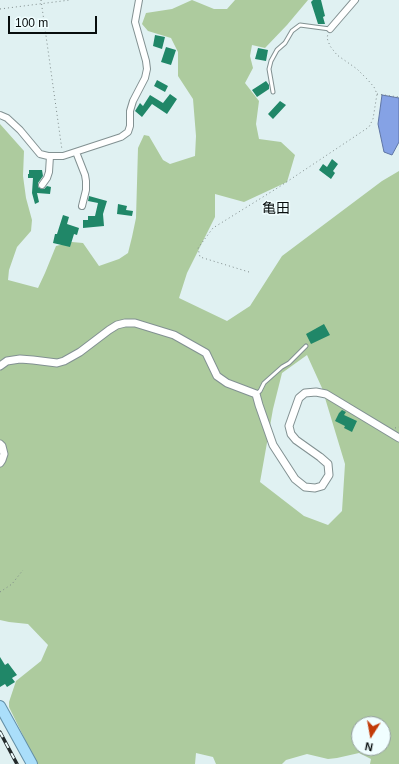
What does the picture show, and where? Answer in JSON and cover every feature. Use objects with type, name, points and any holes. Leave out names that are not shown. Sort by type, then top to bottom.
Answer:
[{"type":"highway","points":[[0,706],[32,764]]},
{"type":"street","points":[[0,115],[7,118],[20,130],[40,154],[50,156],[63,156],[122,137],[128,132],[130,126],[130,111],[133,101],[147,69],[135,22],[139,0]]},
{"type":"street","points":[[330,29],[355,0]]},
{"type":"street","points":[[76,152],[86,181],[86,190],[82,206]]},
{"type":"street","points":[[42,185],[49,172],[50,156]]},
{"type":"street","points":[[0,366],[7,361],[20,359],[57,363],[64,361],[80,352],[109,330],[125,323],[135,323],[174,335],[206,353],[217,376],[228,383],[256,394],[273,445],[295,479],[305,487],[315,488],[322,486],[329,475],[328,464],[290,434],[289,426],[299,398],[306,393],[316,392],[326,394],[399,438]]},
{"type":"street","points":[[0,444],[4,454],[0,463]]},
{"type":"lane","points":[[273,92],[269,68],[271,61],[277,50],[285,43],[292,32],[300,25],[330,29]]},
{"type":"lane","points":[[256,394],[260,391],[264,383],[282,367],[289,363],[306,346]]},
{"type":"path","points":[[41,0],[63,156]]},
{"type":"path","points":[[0,9],[70,0]]},
{"type":"path","points":[[249,272],[200,257],[198,248],[213,228],[280,187],[369,127],[373,119],[377,94],[374,87],[358,69],[337,55],[330,46],[327,38],[330,29]]},
{"type":"path","points":[[377,94],[399,97]]},
{"type":"path","points":[[0,592],[12,584],[23,570]]},
{"type":"green space","points":[[192,0],[214,9],[227,9],[235,0],[308,0],[265,48],[252,45],[250,56],[253,68],[245,83],[259,101],[256,124],[259,139],[281,142],[295,155],[287,182],[244,202],[215,194],[215,217],[187,273],[179,298],[227,321],[250,306],[282,256],[382,181],[399,171],[399,764],[370,764],[371,759],[365,756],[391,756],[391,716],[351,716],[351,755],[337,758],[328,759],[307,754],[286,760],[282,764],[216,764],[213,757],[196,753],[195,764],[37,764],[9,707],[9,702],[16,681],[41,661],[48,645],[28,624],[0,620],[0,124],[24,151],[23,176],[26,198],[32,220],[31,231],[17,247],[9,270],[8,280],[38,288],[56,246],[72,242],[83,243],[99,266],[119,259],[128,253],[136,218],[138,148],[144,135],[149,136],[163,160],[170,164],[195,156],[196,136],[193,99],[178,76],[178,52],[171,38],[148,31],[142,24],[146,13],[172,9]],"holes":[[[307,355],[322,388],[345,464],[342,511],[328,525],[304,516],[260,482],[273,409],[282,373]]]},
{"type":"water","points":[[382,95],[399,98],[399,142],[392,155],[384,152],[378,124]]},
{"type":"building","points":[[313,0],[321,0],[325,16],[323,17],[325,24],[318,24],[311,2]]},
{"type":"building","points":[[155,35],[165,37],[162,49],[153,46]]},
{"type":"building","points":[[166,47],[176,50],[171,65],[161,62]]},
{"type":"building","points":[[258,48],[268,50],[266,61],[255,59]]},
{"type":"building","points":[[157,80],[168,86],[165,92],[154,86]]},
{"type":"building","points":[[266,81],[269,85],[269,89],[257,97],[252,90]]},
{"type":"building","points":[[170,94],[177,99],[167,114],[152,104],[142,117],[135,111],[140,103],[143,106],[150,95],[163,103]]},
{"type":"building","points":[[280,101],[286,105],[273,119],[268,114]]},
{"type":"building","points":[[332,159],[338,164],[333,171],[335,173],[331,179],[319,170],[323,164],[327,167]]},
{"type":"building","points":[[29,170],[42,170],[43,176],[38,183],[38,187],[44,189],[47,186],[51,187],[50,194],[37,193],[39,202],[35,204],[32,193],[33,178],[28,178]]},
{"type":"building","points":[[89,196],[107,201],[103,214],[104,226],[83,228],[83,220],[88,220],[88,216],[95,216],[98,203],[88,201]]},
{"type":"building","points":[[118,204],[127,206],[126,210],[133,211],[132,216],[117,214]]},
{"type":"building","points":[[63,215],[69,217],[67,224],[79,228],[77,235],[74,234],[70,247],[53,243]]},
{"type":"building","points":[[324,324],[330,335],[311,344],[306,334]]},
{"type":"building","points":[[342,410],[346,412],[344,415],[357,421],[352,432],[344,428],[345,426],[335,421]]},
{"type":"building","points":[[0,657],[5,665],[8,663],[17,675],[12,678],[15,682],[7,687],[5,684],[0,687]]},
{"type":"railway","points":[[0,732],[17,764]]},
{"type":"district","name":"亀田","points":[[276,209]]}]
